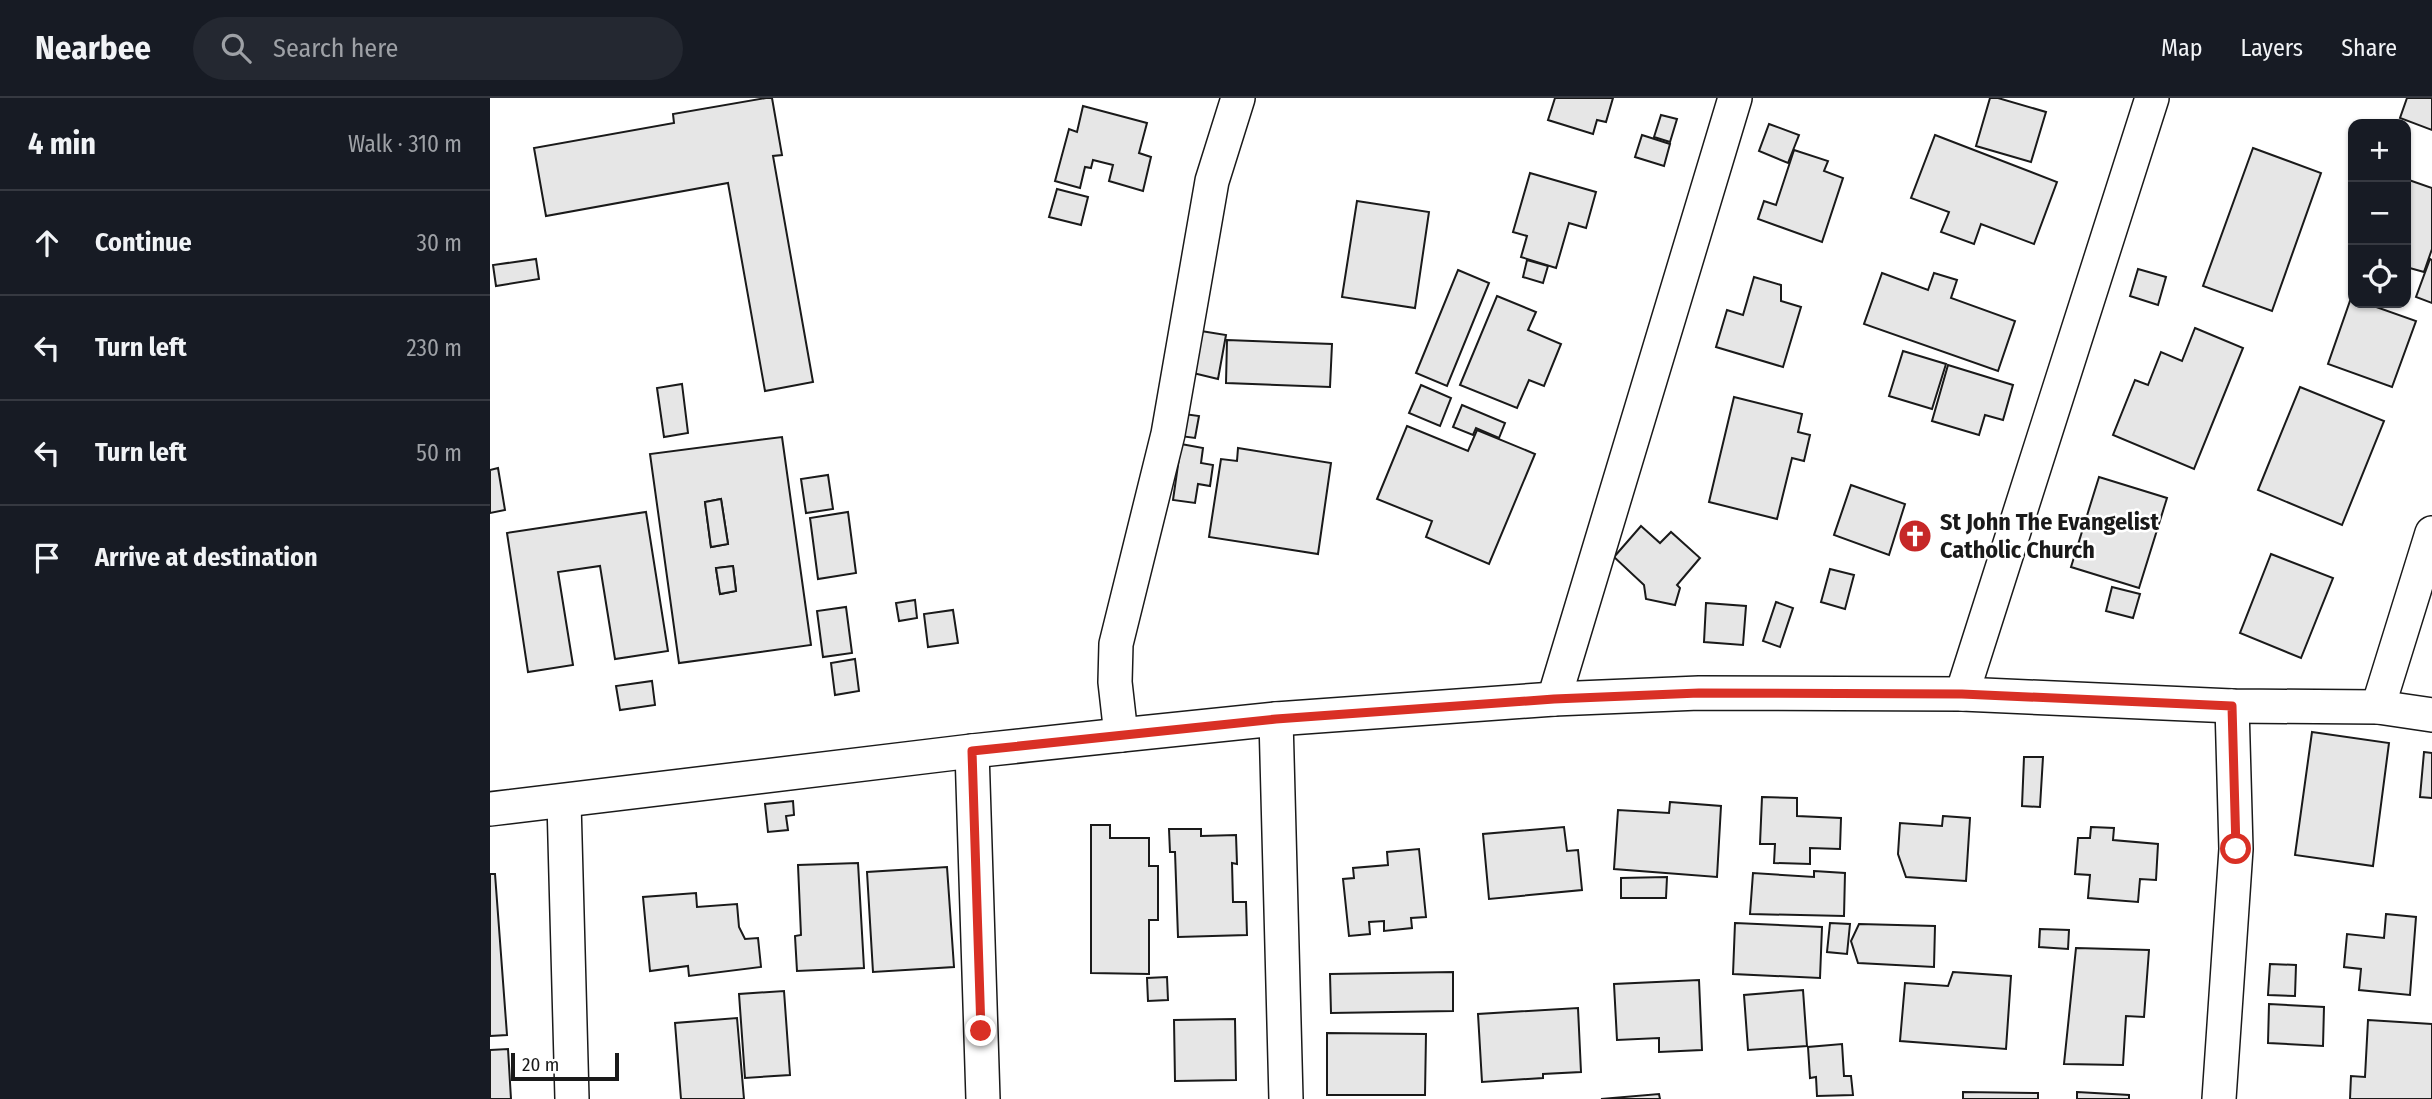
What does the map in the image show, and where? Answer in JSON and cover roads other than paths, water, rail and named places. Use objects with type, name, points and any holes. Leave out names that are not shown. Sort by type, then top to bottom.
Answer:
[{"type":"street","points":[[1121,735],[1115,682],[1116,643],[1168,434],[1212,181],[1238,98]]},
{"type":"street","points":[[1554,699],[1735,98]]},
{"type":"street","points":[[1962,694],[2152,98]]},
{"type":"street","points":[[2378,707],[2432,533]]},
{"type":"street","points":[[490,809],[1121,735],[1276,719],[1554,699],[1699,693],[1962,694],[2232,706],[2378,707],[2432,715]]},
{"type":"street","points":[[2219,1099],[2236,849],[2232,706]]},
{"type":"street","points":[[1276,719],[1286,1099]]},
{"type":"street","points":[[972,751],[983,1099]]},
{"type":"street","points":[[565,802],[572,1099]]},
{"type":"place","name":"St John The Evangelist Catholic Church","points":[[1915,536]]}]
